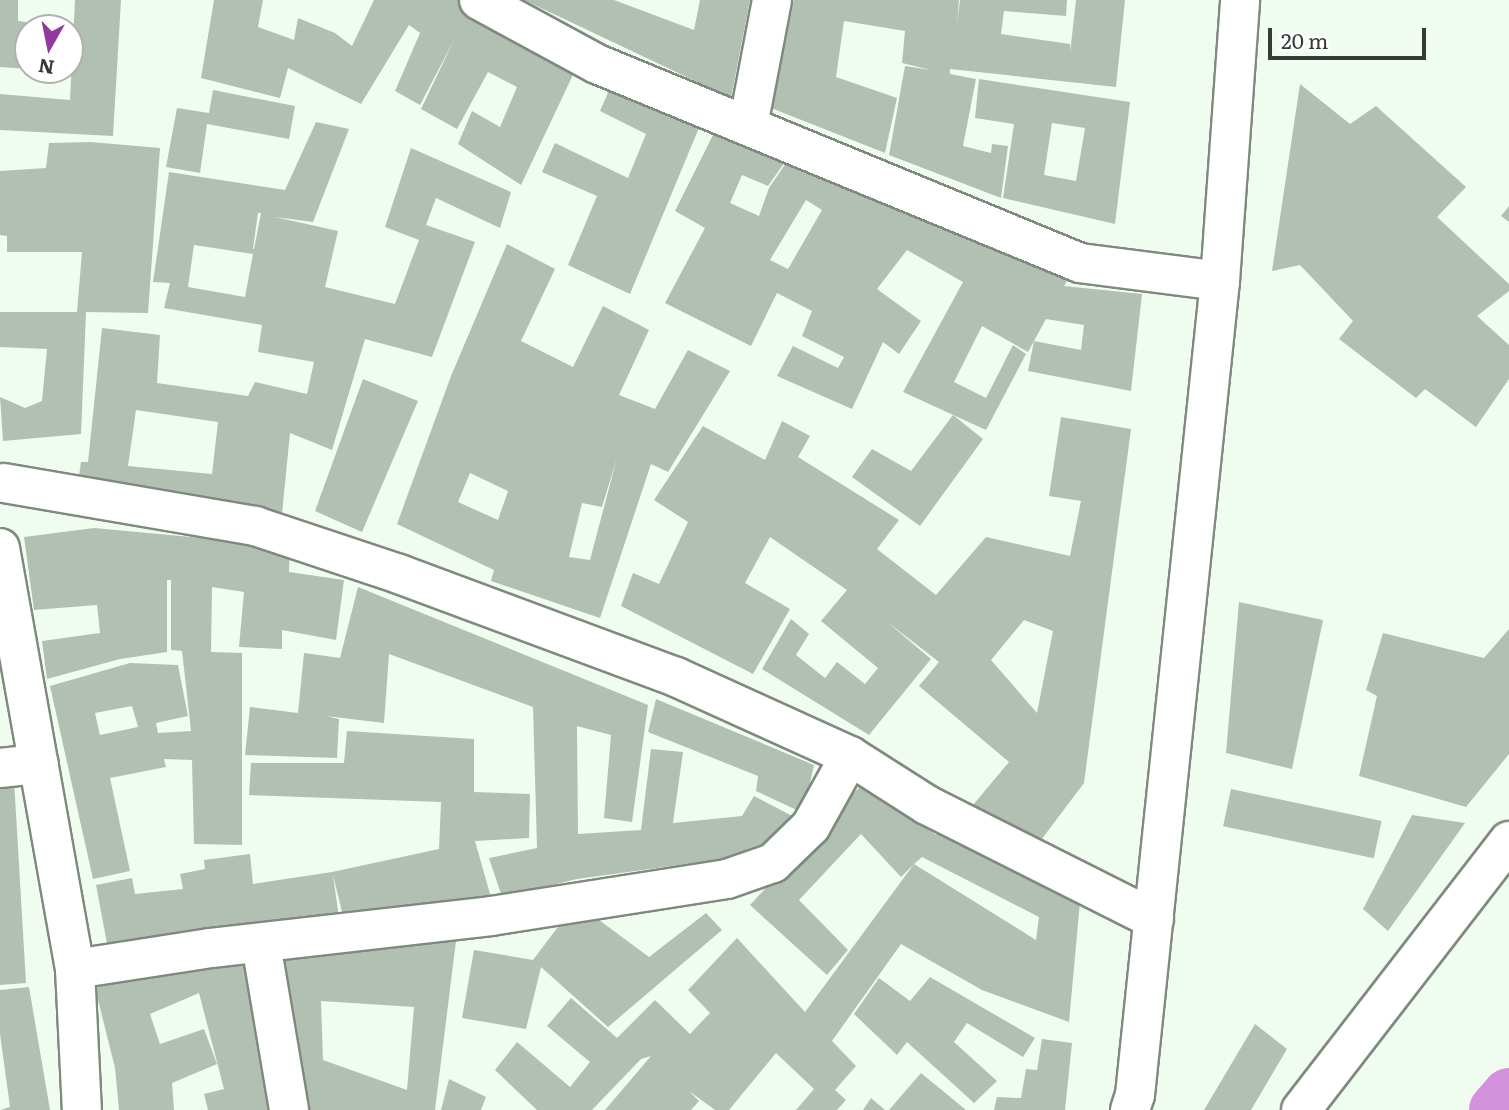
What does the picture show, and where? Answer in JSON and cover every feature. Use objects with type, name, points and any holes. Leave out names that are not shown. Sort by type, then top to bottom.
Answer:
[{"type":"street","points":[[479,0],[597,64],[1080,263],[1220,281]]},
{"type":"street","points":[[748,126],[772,0]]},
{"type":"street","points":[[1130,1110],[1135,1095],[1220,281],[1240,0]]},
{"type":"street","points":[[1,492],[255,526],[399,574],[676,677],[850,756],[927,805],[1154,919]]},
{"type":"street","points":[[0,548],[75,969],[82,1110]]},
{"type":"street","points":[[75,969],[491,916],[727,879],[773,863],[811,826],[850,756]]},
{"type":"street","points":[[0,768],[39,764]]},
{"type":"street","points":[[1301,1110],[1509,841]]},
{"type":"street","points":[[261,944],[289,1110]]},
{"type":"building","points":[[0,0],[18,0],[18,14],[14,14],[14,68],[0,67]]},
{"type":"building","points":[[75,0],[121,0],[113,136],[0,130],[0,94],[70,100],[71,84],[84,84],[84,14],[74,14]]},
{"type":"building","points":[[214,0],[263,0],[258,27],[294,40],[298,18],[335,33],[352,46],[374,0],[472,0],[579,62],[521,185],[458,144],[472,111],[500,127],[517,87],[488,72],[457,129],[421,109],[454,40],[420,105],[395,91],[420,33],[409,25],[361,104],[288,68],[280,98],[201,78]]},
{"type":"building","points":[[524,0],[614,0],[694,30],[700,0],[750,0],[731,98]]},
{"type":"building","points":[[794,0],[959,0],[957,24],[960,0],[1067,0],[1066,16],[1004,11],[1001,34],[1070,44],[1070,53],[1076,0],[1125,0],[1116,87],[950,69],[950,74],[976,79],[963,146],[991,153],[992,144],[1008,146],[1001,198],[889,155],[905,66],[931,70],[902,63],[905,31],[844,21],[836,77],[897,98],[885,153],[771,108]]},
{"type":"building","points":[[614,79],[701,123],[630,294],[568,265],[597,196],[542,172],[555,143],[628,178],[646,134],[600,111]]},
{"type":"building","points":[[979,79],[1130,102],[1115,224],[1003,198],[1014,124],[975,118]],"holes":[[[1052,123],[1085,128],[1076,181],[1044,175]]]},
{"type":"building","points":[[1300,84],[1350,124],[1376,106],[1466,187],[1437,217],[1509,284],[1509,291],[1477,316],[1509,345],[1509,379],[1476,427],[1425,389],[1416,398],[1339,339],[1353,321],[1300,265],[1272,271]]},
{"type":"building","points":[[213,90],[295,106],[289,139],[207,124],[200,173],[166,167],[177,108],[209,113]]},
{"type":"building","points":[[316,122],[349,129],[313,222],[275,217],[338,231],[325,287],[395,304],[419,240],[385,227],[411,148],[511,192],[500,228],[436,198],[426,225],[475,242],[432,357],[365,339],[332,450],[290,433],[282,514],[76,497],[81,462],[88,462],[102,328],[160,335],[157,383],[248,396],[255,382],[307,394],[314,362],[258,352],[262,325],[164,308],[170,283],[153,282],[169,172],[285,190]],"holes":[[[258,213],[261,213],[253,249]],[[194,245],[253,254],[245,297],[188,287]],[[136,410],[218,422],[212,474],[128,466]]]},
{"type":"building","points":[[717,127],[787,159],[768,186],[742,175],[730,203],[759,216],[769,188],[788,160],[987,238],[1067,281],[1064,286],[1142,294],[1131,391],[1028,371],[1034,341],[1028,352],[982,326],[954,382],[986,398],[1013,345],[1026,354],[986,430],[903,392],[963,282],[907,250],[877,289],[921,321],[899,354],[883,342],[852,409],[777,376],[793,346],[838,368],[844,357],[802,336],[812,311],[777,293],[751,346],[665,303],[705,228],[675,211]],"holes":[[[806,200],[822,210],[788,269],[770,260]],[[1046,319],[1084,325],[1081,350],[1034,341]]]},
{"type":"building","points":[[90,142],[160,148],[148,313],[86,312],[81,434],[3,441],[0,397],[25,408],[42,401],[47,349],[0,347],[0,312],[77,312],[82,252],[7,252],[7,236],[0,235],[0,171],[46,168],[49,143]]},
{"type":"building","points":[[1509,206],[1509,222],[1501,216]]},
{"type":"building","points":[[507,244],[555,269],[521,341],[573,367],[603,306],[649,330],[619,395],[655,409],[688,350],[730,371],[668,472],[651,464],[600,618],[491,581],[494,570],[397,524],[451,376]],"holes":[[[617,458],[590,560],[569,557],[582,503],[602,507]],[[470,473],[508,491],[498,520],[458,502]]]},
{"type":"building","points":[[363,379],[418,401],[362,532],[315,511]]},
{"type":"building","points":[[953,415],[983,439],[920,526],[852,477],[872,449],[911,471]]},
{"type":"building","points":[[1061,417],[1131,429],[1084,783],[1035,848],[973,805],[1009,762],[919,686],[939,662],[886,621],[931,659],[869,735],[762,669],[791,619],[809,634],[796,655],[825,678],[837,662],[865,684],[878,668],[821,621],[847,590],[770,537],[745,583],[790,609],[753,674],[621,606],[633,573],[659,584],[688,522],[654,500],[703,426],[765,460],[782,421],[810,436],[798,457],[899,520],[877,549],[936,595],[986,537],[1070,556],[1081,501],[1049,496]],"holes":[[[1024,620],[1053,631],[1037,713],[991,660]]]},
{"type":"building","points":[[94,528],[290,546],[289,572],[344,580],[336,640],[282,630],[282,649],[239,647],[244,592],[212,587],[211,652],[242,653],[242,845],[194,844],[192,760],[164,759],[166,767],[110,778],[130,871],[93,879],[50,686],[130,663],[178,665],[188,716],[156,723],[158,733],[191,731],[182,651],[171,650],[171,580],[167,580],[167,652],[120,659],[47,679],[42,641],[100,633],[97,605],[34,610],[24,537]],"holes":[[[132,706],[138,727],[100,735],[95,713]]]},
{"type":"building","points":[[358,587],[648,705],[632,822],[604,818],[611,735],[577,726],[578,834],[641,830],[651,749],[683,752],[673,823],[742,816],[754,796],[796,818],[759,854],[577,879],[502,897],[489,858],[537,848],[533,707],[389,654],[384,723],[326,716],[339,719],[337,758],[245,755],[250,707],[298,713],[304,653],[340,658]]},
{"type":"building","points":[[1239,602],[1323,620],[1292,769],[1226,753]]},
{"type":"building","points":[[1509,629],[1509,754],[1466,807],[1359,776],[1377,696],[1366,690],[1383,633],[1484,658]]},
{"type":"building","points":[[656,699],[814,765],[803,813],[756,791],[758,776],[648,732]]},
{"type":"building","points":[[347,731],[474,739],[474,792],[530,794],[529,838],[475,841],[492,901],[346,928],[333,875],[339,918],[108,949],[96,885],[132,878],[135,894],[183,889],[180,874],[205,869],[204,860],[250,854],[253,884],[332,872],[439,849],[441,802],[249,795],[251,763],[344,763]]},
{"type":"building","points":[[14,780],[26,983],[0,985],[0,782]]},
{"type":"building","points":[[865,781],[936,835],[941,827],[1080,902],[1069,1022],[982,990],[901,944],[832,1041],[856,1066],[835,1090],[846,1100],[837,1110],[796,1110],[814,1089],[776,1053],[729,1110],[715,1110],[689,1091],[699,1101],[691,1110],[605,1110],[651,1056],[641,1059],[592,1110],[537,1110],[495,1070],[517,1042],[570,1087],[590,1062],[547,1026],[571,998],[617,1038],[655,1000],[690,1034],[710,1013],[688,990],[737,938],[805,1012],[914,864],[901,877],[861,834],[799,900],[848,950],[827,975],[750,905]],"holes":[[[922,857],[1039,917],[1036,940],[914,864]]]},
{"type":"building","points":[[1231,789],[1382,821],[1374,858],[1223,826]]},
{"type":"building","points":[[1412,815],[1465,823],[1388,931],[1363,909]]},
{"type":"building","points":[[576,903],[649,957],[706,913],[722,930],[608,1027],[541,967],[526,1029],[462,1018],[474,950],[533,960]]},
{"type":"building","points":[[456,941],[435,1110],[293,1110],[278,951]],"holes":[[[321,1001],[414,1007],[407,1090],[323,1060]]]},
{"type":"building","points":[[250,956],[278,1110],[208,1110],[204,1094],[224,1089],[199,993],[150,1014],[160,1044],[204,1029],[217,1064],[172,1083],[174,1110],[119,1110],[115,1068],[95,988],[166,967]]},
{"type":"building","points":[[930,977],[1035,1038],[1023,1057],[967,1023],[954,1042],[997,1081],[974,1103],[907,1042],[897,1055],[854,1014],[879,978],[910,1001]]},
{"type":"building","points":[[29,987],[50,1110],[0,1110],[10,1107],[0,1034],[0,990]]},
{"type":"building","points":[[1255,1024],[1287,1049],[1251,1110],[1204,1110]]},
{"type":"building","points":[[1042,1039],[1072,1043],[1065,1110],[994,1110],[997,1097],[1021,1098],[1026,1069],[1037,1070]]},
{"type":"building","points":[[921,1073],[966,1110],[889,1110]]},
{"type":"building","points":[[449,1079],[486,1097],[481,1110],[441,1110]]},
{"type":"building","points":[[871,1098],[885,1110],[863,1110]]},
{"type":"waterway","points":[[1496,1110],[1509,1095]]}]
